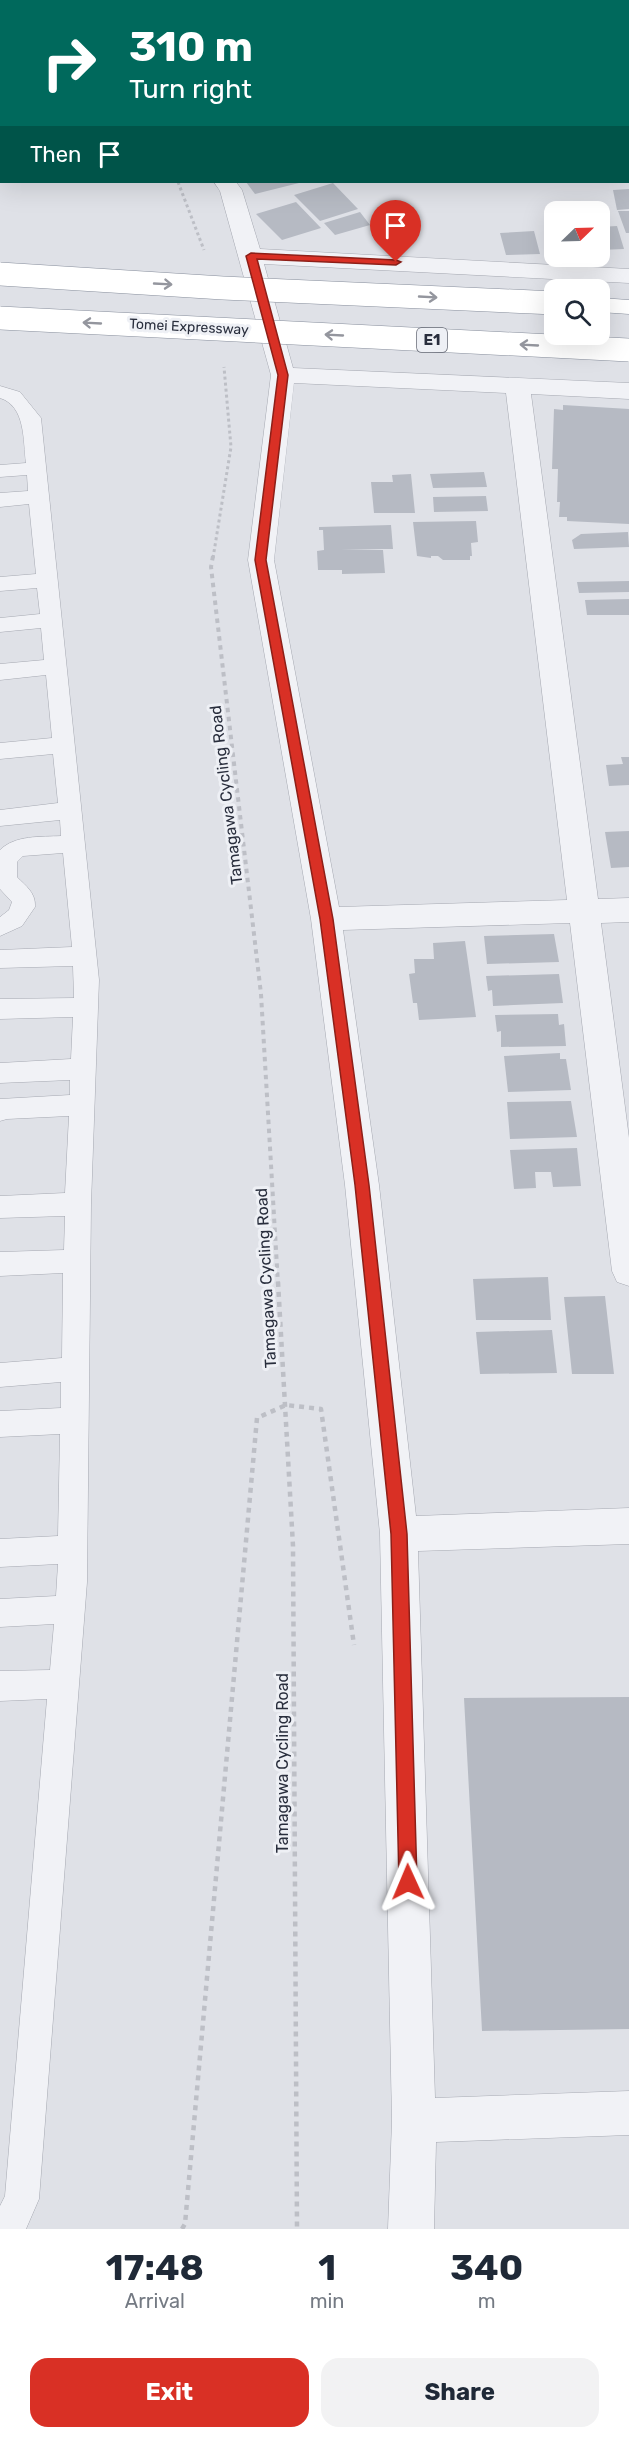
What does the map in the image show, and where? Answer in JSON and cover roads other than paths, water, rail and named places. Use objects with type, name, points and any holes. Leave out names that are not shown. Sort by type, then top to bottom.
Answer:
[{"type":"highway","points":[[0,274],[223,288],[544,303]]},
{"type":"highway","points":[[610,306],[629,307]]},
{"type":"highway","name":"Tomei Expressway","points":[[0,318],[629,350]]},
{"type":"street","points":[[226,183],[231,190],[251,256],[283,375],[261,560],[326,919],[362,1185],[399,1534],[414,2121],[411,2229]]},
{"type":"street","points":[[251,256],[531,269],[629,276]]},
{"type":"street","points":[[283,375],[629,391]]},
{"type":"street","points":[[519,386],[629,1271]]},
{"type":"street","points":[[326,919],[629,910]]},
{"type":"street","points":[[399,1534],[629,1526]]},
{"type":"street","points":[[414,2121],[629,2113]]},
{"type":"lane","points":[[0,392],[13,396],[31,418],[87,980],[78,1204],[70,1610],[22,2199],[7,2229]]},
{"type":"lane","points":[[0,471],[36,468]]},
{"type":"lane","points":[[0,500],[39,496]]},
{"type":"lane","points":[[0,584],[47,580]]},
{"type":"lane","points":[[0,625],[51,620]]},
{"type":"lane","points":[[0,672],[55,667]]},
{"type":"lane","points":[[0,751],[63,745]]},
{"type":"lane","points":[[0,818],[70,810]]},
{"type":"lane","points":[[0,927],[10,924],[20,913],[24,902],[21,895],[3,875],[2,863],[5,858],[20,848],[73,843]]},
{"type":"lane","points":[[0,959],[84,956]]},
{"type":"lane","points":[[0,1009],[86,1007]]},
{"type":"lane","points":[[0,1073],[83,1069]]},
{"type":"lane","points":[[0,1112],[0,1109],[82,1105]]},
{"type":"lane","points":[[0,1207],[78,1204]]},
{"type":"lane","points":[[0,1264],[77,1261]]},
{"type":"lane","points":[[0,1375],[75,1369]]},
{"type":"lane","points":[[0,1424],[75,1420]]},
{"type":"lane","points":[[0,1552],[72,1549]]},
{"type":"lane","points":[[0,1613],[70,1610]]},
{"type":"lane","points":[[0,1686],[63,1684]]}]
